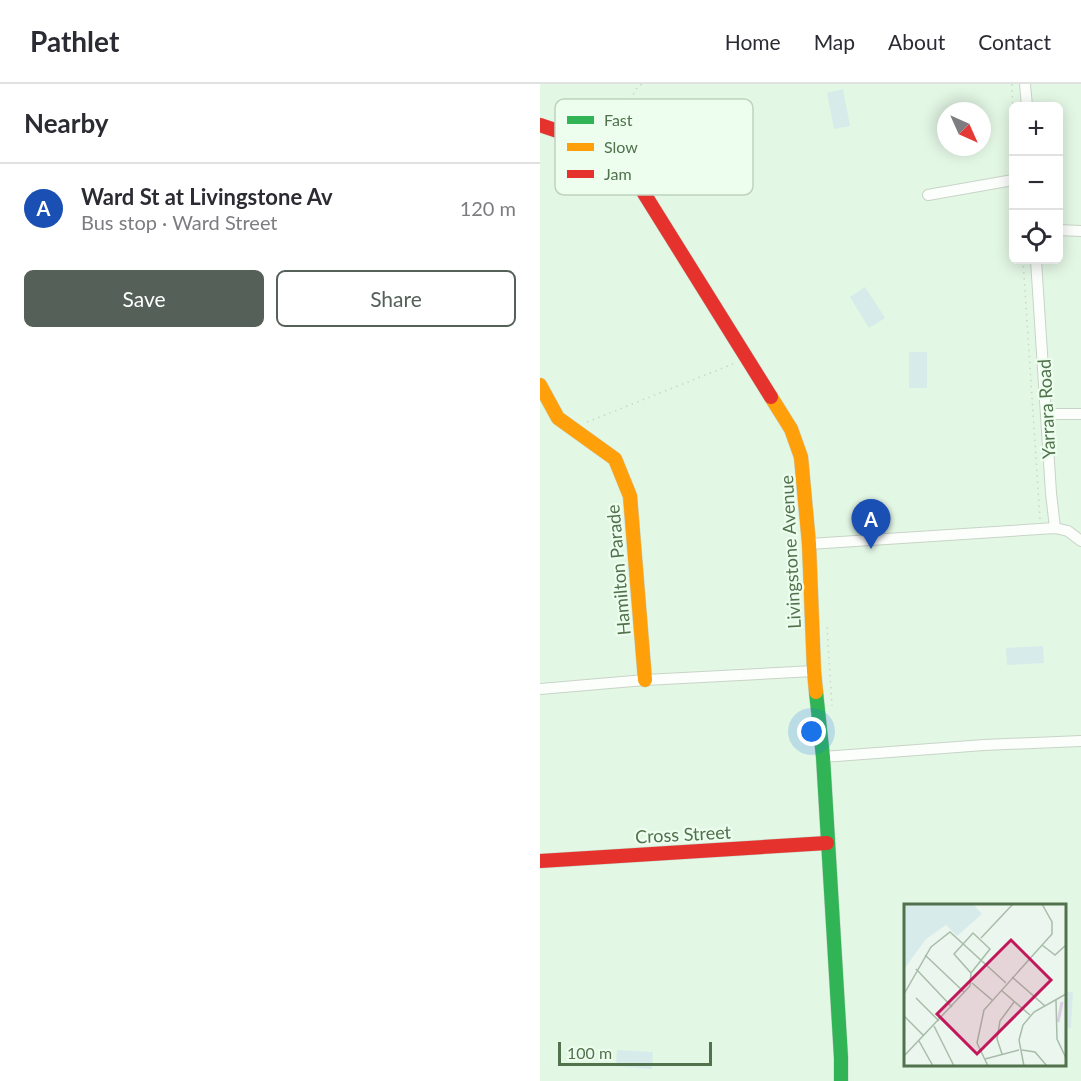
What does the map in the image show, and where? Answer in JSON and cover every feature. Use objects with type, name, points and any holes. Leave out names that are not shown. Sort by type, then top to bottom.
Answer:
[{"type":"street","points":[[1025,84],[1026,102]]},
{"type":"street","name":"Livingstone Avenue","points":[[540,125],[555,130]]},
{"type":"street","points":[[928,195],[1009,181]]},
{"type":"street","name":"Livingstone Avenue","points":[[645,195],[791,429],[801,456],[814,671],[823,757],[841,1081]]},
{"type":"street","points":[[1063,231],[1081,231]]},
{"type":"street","name":"Yarrara Road","points":[[1036,264],[1055,528]]},
{"type":"street","name":"Hamilton Parade","points":[[540,385],[558,418],[615,459],[630,496],[645,680]]},
{"type":"street","points":[[1047,414],[1081,414]]},
{"type":"street","points":[[808,544],[1055,528],[1068,531],[1081,541]]},
{"type":"street","points":[[540,689],[645,680],[814,671]]},
{"type":"street","points":[[823,757],[984,745],[1081,741]]},
{"type":"street","name":"Cross Street","points":[[540,861],[827,843]]},
{"type":"path","points":[[631,99],[637,87],[642,84]]},
{"type":"path","points":[[1012,84],[1013,102]]},
{"type":"path","points":[[1023,264],[1040,519]]},
{"type":"path","points":[[572,429],[748,358]]},
{"type":"path","points":[[827,626],[832,710]]},
{"type":"shaded area","points":[[540,84],[1081,84],[1081,1081],[540,1081]]},
{"type":"shaded area","points":[[843,89],[850,126],[834,129],[827,93]]},
{"type":"shaded area","points":[[865,287],[885,318],[869,328],[850,297]]},
{"type":"shaded area","points":[[909,352],[927,352],[927,388],[909,388]]},
{"type":"shaded area","points":[[1043,646],[1044,663],[1007,665],[1006,648]]},
{"type":"shaded area","points":[[1066,992],[1073,992],[1071,1028],[1066,1028]]},
{"type":"shaded area","points":[[617,1050],[653,1052],[652,1069],[616,1066]]},
{"type":"traffic: fast","points":[[816,692],[823,757],[841,1081]]},
{"type":"traffic: slow","points":[[540,385],[558,418],[615,459],[630,496],[645,680]]},
{"type":"traffic: slow","points":[[771,397],[791,429],[801,457],[809,544],[816,692]]},
{"type":"traffic: jam","points":[[540,125],[555,130]]},
{"type":"traffic: jam","points":[[645,195],[771,397]]},
{"type":"traffic: jam","points":[[540,861],[827,843]]},
{"type":"place","name":"Ward St at Livingstone Av","points":[[871,549]]}]
